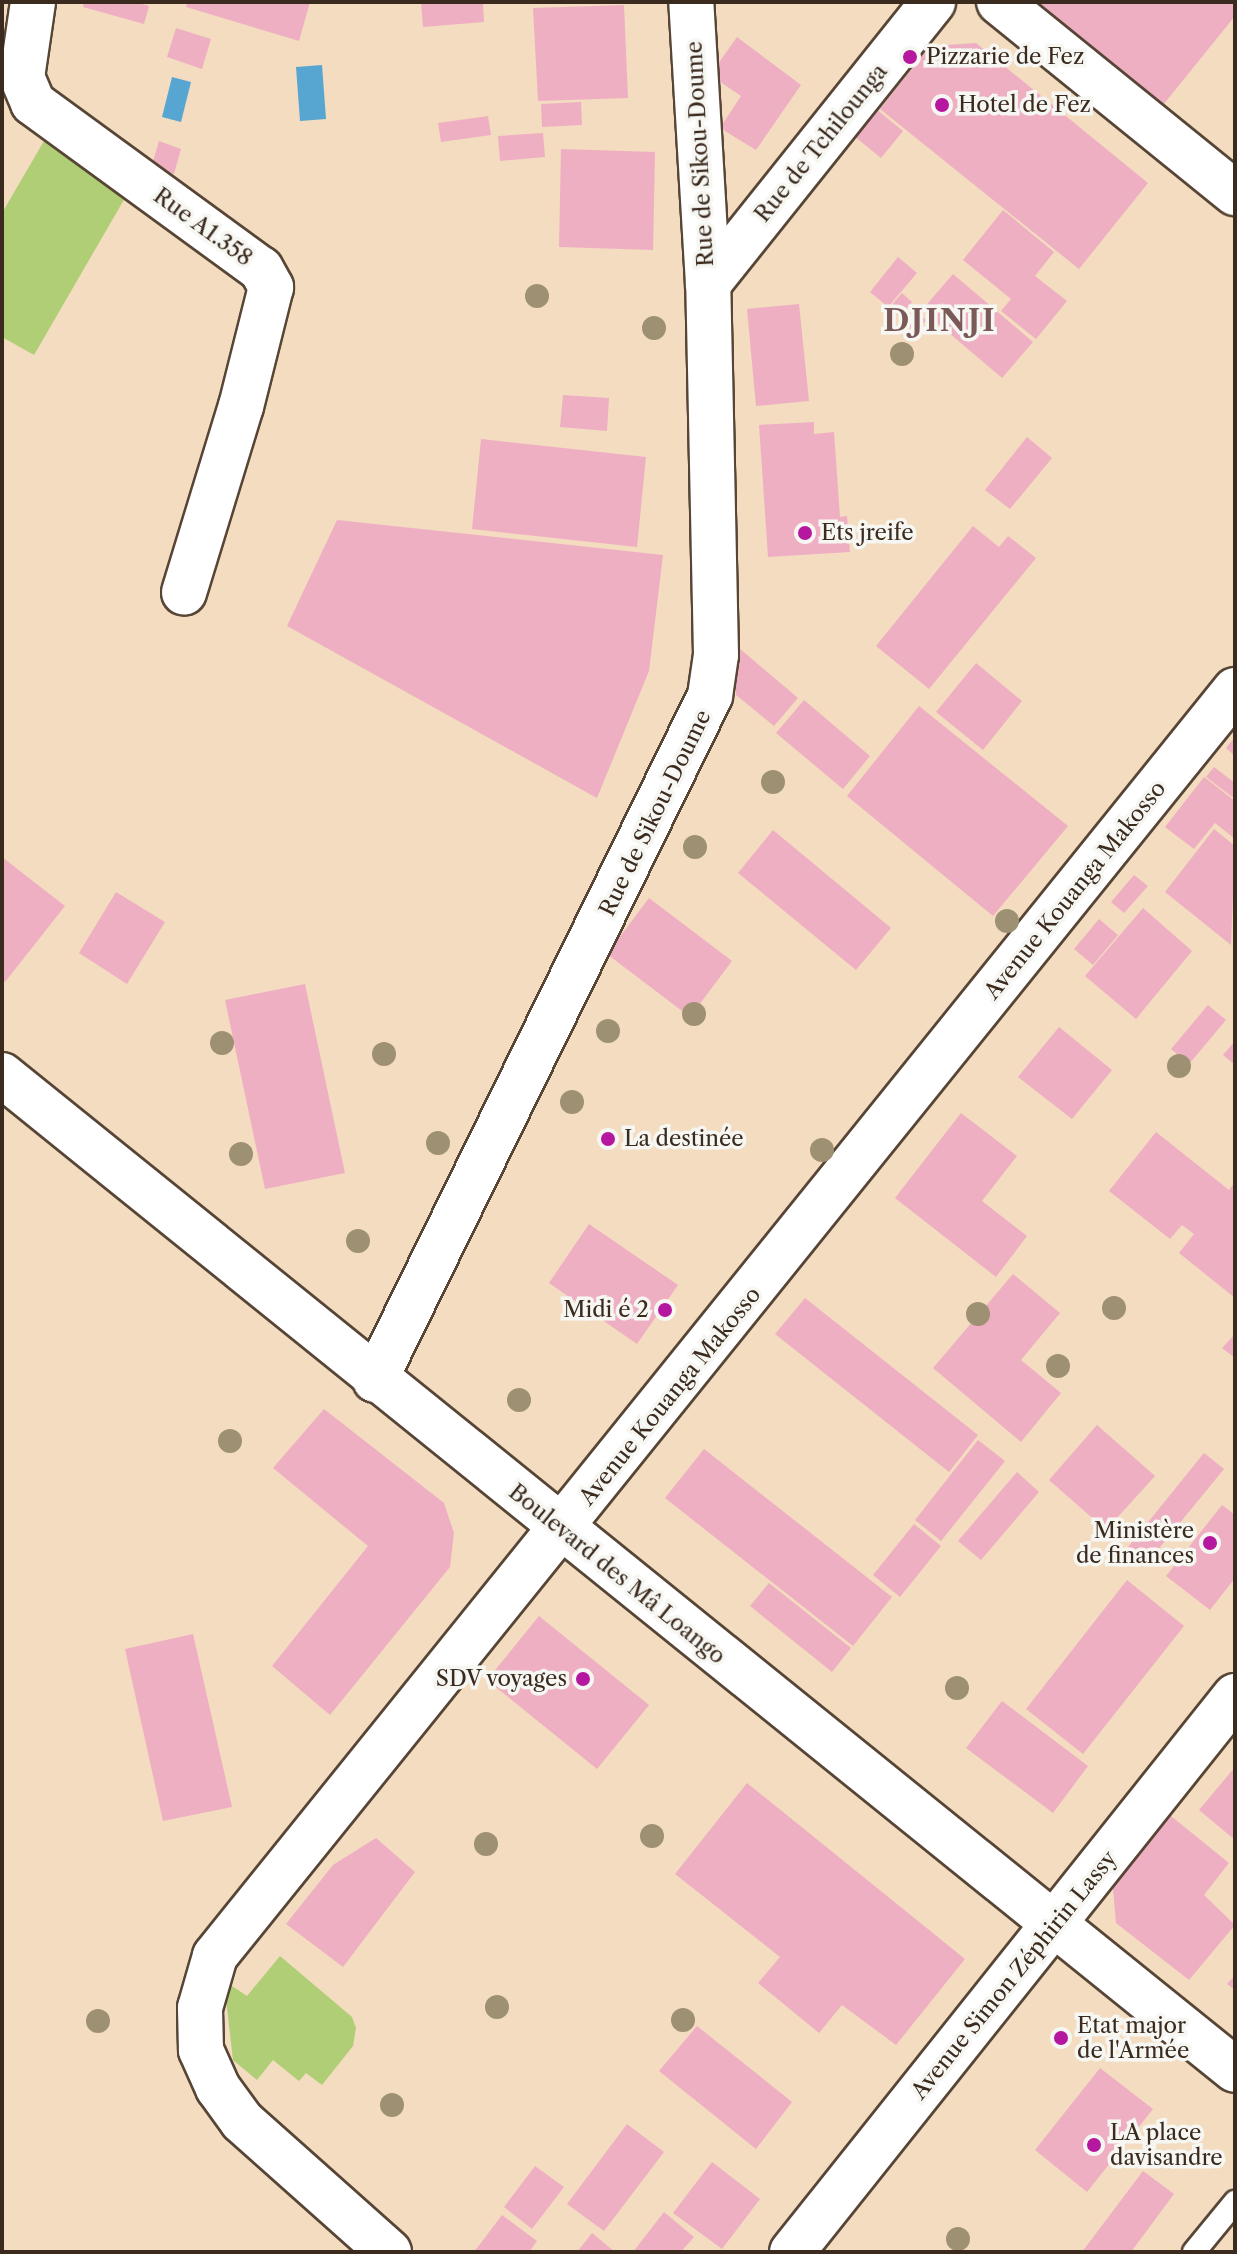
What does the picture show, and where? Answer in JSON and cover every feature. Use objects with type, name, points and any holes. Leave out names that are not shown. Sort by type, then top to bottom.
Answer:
[{"type":"street","name":"Rue A1.358","points":[[33,2],[22,77],[33,103],[261,269],[271,287],[265,324],[184,592]]},
{"type":"street","name":"Rue de Sikou-Doume","points":[[375,1380],[710,696],[716,655],[708,284],[691,2]]},
{"type":"street","name":"Rue de Tchilounga","points":[[708,284],[933,2]]},
{"type":"street","points":[[999,2],[1235,193]]},
{"type":"street","name":"Avenue Kouanga Makosso","points":[[389,2252],[242,2121],[218,2088],[201,2050],[200,2008],[215,1956],[563,1529],[1235,690]]},
{"type":"street","name":"Boulevard des Mâ Loango","points":[[2,1075],[1053,1928],[1235,2070]]},
{"type":"street","name":"Avenue Simon Zéphirin Lassy","points":[[792,2252],[1235,1696]]},
{"type":"lane","points":[[1194,2252],[1235,2202]]},
{"type":"green space","points":[[44,141],[129,191],[34,355],[2,337],[2,213]]},
{"type":"green space","points":[[280,1956],[352,2017],[356,2028],[353,2046],[322,2085],[306,2073],[299,2081],[273,2060],[257,2080],[233,2060],[225,1990],[229,1984],[247,1996]]},
{"type":"water","points":[[322,65],[326,119],[300,121],[296,67]]},
{"type":"water","points":[[172,77],[191,82],[181,122],[162,117]]},
{"type":"building","points":[[84,2],[135,2],[149,6],[144,24],[83,7]]},
{"type":"building","points":[[187,2],[310,2],[299,41],[186,7]]},
{"type":"building","points":[[421,2],[483,2],[484,22],[423,27]]},
{"type":"building","points":[[1025,2],[1235,2],[1235,16],[1159,110]]},
{"type":"building","points":[[624,5],[628,98],[538,101],[533,8]]},
{"type":"building","points":[[176,28],[211,39],[202,69],[167,57]]},
{"type":"building","points":[[737,37],[801,85],[756,150],[720,128],[741,96],[710,75]]},
{"type":"building","points":[[976,43],[1148,183],[1079,269],[880,109],[930,46]]},
{"type":"building","points":[[581,102],[582,125],[542,127],[541,104]]},
{"type":"building","points":[[876,109],[903,131],[881,158],[854,136]]},
{"type":"building","points":[[488,116],[491,135],[441,142],[438,123]]},
{"type":"building","points":[[543,133],[545,157],[500,161],[498,136]]},
{"type":"building","points":[[159,141],[181,149],[174,174],[151,168]]},
{"type":"building","points":[[561,149],[655,152],[653,250],[559,247]]},
{"type":"building","points":[[1003,210],[1054,252],[1035,276],[1067,301],[1036,339],[1001,311],[1011,299],[963,260]]},
{"type":"building","points":[[898,257],[917,273],[888,307],[870,292]]},
{"type":"building","points":[[953,274],[1033,342],[1002,378],[922,310]]},
{"type":"building","points":[[902,293],[912,302],[899,316],[889,308]]},
{"type":"building","points":[[799,304],[809,401],[756,406],[747,309]]},
{"type":"building","points":[[915,310],[926,320],[916,332],[904,322]]},
{"type":"building","points":[[563,395],[609,398],[607,431],[560,427]]},
{"type":"building","points":[[814,422],[814,434],[834,432],[840,517],[847,516],[850,552],[768,557],[759,425]]},
{"type":"building","points":[[1027,437],[1052,458],[1010,509],[985,490]]},
{"type":"building","points":[[481,439],[646,457],[637,547],[472,529]]},
{"type":"building","points":[[337,520],[663,555],[649,671],[597,798],[287,626]]},
{"type":"building","points":[[973,526],[999,547],[1008,536],[1036,558],[929,689],[876,646]]},
{"type":"building","points":[[739,648],[798,698],[774,726],[736,695],[733,656]]},
{"type":"building","points":[[976,663],[1022,701],[983,750],[936,712]]},
{"type":"building","points":[[804,700],[870,756],[843,789],[776,733]]},
{"type":"building","points":[[919,706],[1068,826],[993,916],[847,796]]},
{"type":"building","points":[[1235,737],[1235,756],[1226,748]]},
{"type":"building","points":[[1214,767],[1235,783],[1235,799],[1206,777]]},
{"type":"building","points":[[1204,777],[1235,801],[1235,839],[1215,823],[1194,849],[1165,827]]},
{"type":"building","points":[[1214,829],[1235,846],[1231,945],[1165,892]]},
{"type":"building","points":[[773,830],[891,928],[856,970],[738,873]]},
{"type":"building","points":[[2,857],[65,906],[5,982],[2,979]]},
{"type":"building","points":[[1134,875],[1148,886],[1124,913],[1111,902]]},
{"type":"building","points":[[116,892],[165,922],[127,984],[79,953]]},
{"type":"building","points":[[649,898],[732,961],[690,1017],[607,954]]},
{"type":"building","points":[[1143,908],[1192,951],[1136,1019],[1085,976]]},
{"type":"building","points":[[1099,919],[1118,935],[1093,965],[1074,949]]},
{"type":"building","points":[[305,984],[345,1173],[265,1189],[225,1000]]},
{"type":"building","points":[[1208,1005],[1226,1020],[1189,1064],[1171,1049]]},
{"type":"building","points":[[1059,1027],[1112,1070],[1072,1119],[1018,1077]]},
{"type":"building","points":[[1235,1041],[1235,1065],[1223,1055]]},
{"type":"building","points":[[961,1113],[1017,1156],[982,1201],[1027,1236],[996,1277],[895,1198]]},
{"type":"building","points":[[1156,1132],[1229,1190],[1235,1182],[1235,1298],[1179,1253],[1194,1234],[1182,1225],[1170,1239],[1109,1191]]},
{"type":"building","points":[[589,1224],[678,1285],[637,1344],[549,1283]]},
{"type":"building","points":[[1013,1274],[1060,1313],[1021,1360],[1061,1393],[1021,1442],[933,1368]]},
{"type":"building","points":[[805,1298],[978,1435],[949,1472],[775,1334]]},
{"type":"building","points":[[1235,1334],[1235,1358],[1222,1348]]},
{"type":"building","points":[[324,1409],[444,1503],[454,1533],[450,1567],[330,1715],[272,1666],[368,1546],[273,1468]]},
{"type":"building","points":[[1097,1425],[1155,1476],[1106,1530],[1049,1480]]},
{"type":"building","points":[[978,1440],[1005,1461],[941,1541],[915,1520]]},
{"type":"building","points":[[704,1449],[892,1597],[853,1646],[665,1498]]},
{"type":"building","points":[[1204,1453],[1224,1469],[1147,1563],[1128,1547]]},
{"type":"building","points":[[1017,1472],[1039,1492],[981,1560],[958,1541]]},
{"type":"building","points":[[1222,1505],[1235,1515],[1235,1578],[1210,1610],[1166,1576]]},
{"type":"building","points":[[914,1524],[941,1546],[900,1597],[873,1575]]},
{"type":"building","points":[[1127,1580],[1184,1626],[1083,1754],[1026,1709]]},
{"type":"building","points":[[769,1583],[851,1648],[832,1672],[750,1606]]},
{"type":"building","points":[[539,1616],[649,1705],[597,1769],[487,1680]]},
{"type":"building","points":[[193,1634],[232,1807],[163,1821],[125,1649]]},
{"type":"building","points":[[1002,1701],[1088,1766],[1053,1813],[966,1748]]},
{"type":"building","points":[[1235,1767],[1235,1840],[1199,1810]]},
{"type":"building","points":[[747,1783],[965,1959],[896,2045],[842,2005],[819,2033],[758,1983],[780,1957],[675,1874]]},
{"type":"building","points":[[1166,1812],[1229,1863],[1204,1895],[1235,1925],[1189,1980],[1116,1923],[1112,1878]]},
{"type":"building","points":[[376,1838],[415,1872],[343,1967],[286,1924],[333,1865]]},
{"type":"building","points":[[1235,1975],[1235,1990],[1227,1984]]},
{"type":"building","points":[[697,2026],[792,2102],[756,2149],[659,2071]]},
{"type":"building","points":[[1100,2068],[1153,2109],[1087,2192],[1035,2150]]},
{"type":"building","points":[[627,2124],[664,2152],[604,2231],[567,2204]]},
{"type":"building","points":[[712,2162],[760,2199],[722,2249],[673,2213]]},
{"type":"building","points":[[535,2166],[564,2187],[532,2229],[504,2207]]},
{"type":"building","points":[[1143,2171],[1174,2194],[1131,2252],[1082,2252]]},
{"type":"building","points":[[664,2212],[694,2237],[681,2252],[633,2252]]},
{"type":"building","points":[[502,2215],[537,2241],[529,2252],[474,2252]]},
{"type":"building","points":[[592,2233],[615,2252],[577,2252]]},
{"type":"place","name":"Pizzarie de Fez","points":[[910,57]]},
{"type":"place","name":"Hotel de Fez","points":[[942,105]]},
{"type":"place","name":"Ets jreife","points":[[805,533]]},
{"type":"place","name":"La destinée","points":[[608,1139]]},
{"type":"place","name":"Midi é 2","points":[[665,1310]]},
{"type":"place","name":"Ministère de finances","points":[[1210,1543]]},
{"type":"place","name":"SDV voyages","points":[[583,1679]]},
{"type":"place","name":"Etat major de l'Armée","points":[[1061,2038]]},
{"type":"place","name":"LA place davisandre","points":[[1094,2145]]},
{"type":"district","name":"DJINJI","points":[[940,321]]}]
